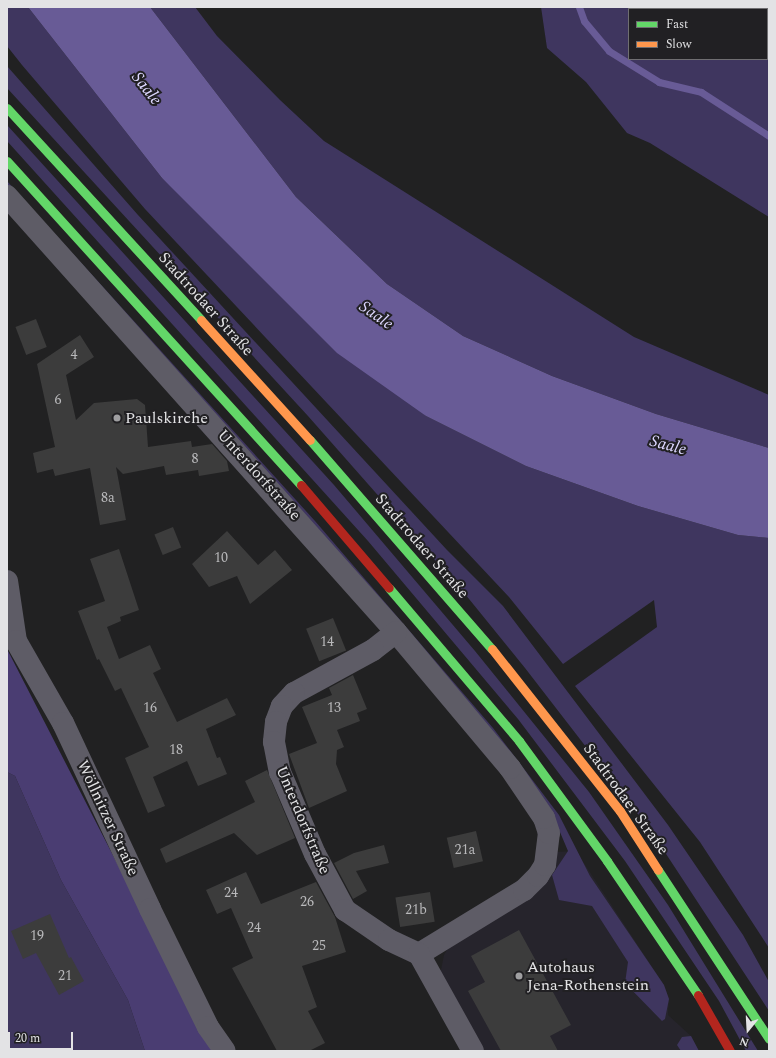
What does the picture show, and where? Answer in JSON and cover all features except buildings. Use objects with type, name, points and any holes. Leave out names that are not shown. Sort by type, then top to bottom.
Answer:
[{"type":"main road","name":"Stadtrodaer Straße","points":[[7,108],[309,439],[490,646],[620,811],[769,1039]]},
{"type":"main road","points":[[7,161],[306,491],[519,741],[608,861],[695,991],[730,1051]]},
{"type":"street","name":"Unterdorfstraße","points":[[7,196],[396,632],[510,768],[544,818],[549,833],[545,865],[538,876],[524,890],[419,954],[389,940],[345,910],[315,854],[280,772],[274,742],[276,722],[282,706],[294,693],[373,650],[396,632]]},
{"type":"street","name":"Wöllnitzer Straße","points":[[7,581],[16,641],[63,723],[163,936],[208,1026],[225,1051]]},
{"type":"street","points":[[419,954],[473,1051]]},
{"type":"shaded area","points":[[7,7],[28,7],[162,178],[426,416],[526,466],[638,506],[738,535],[769,538],[769,948],[700,842],[575,686],[657,627],[654,600],[563,664],[509,597],[145,209],[22,65],[7,46]]},
{"type":"shaded area","points":[[150,7],[195,7],[217,36],[280,100],[324,141],[634,337],[769,395],[769,448],[656,414],[552,376],[463,336],[387,284],[296,197]]},
{"type":"shaded area","points":[[541,7],[769,7],[769,217],[650,143],[627,133],[586,82],[547,48]]},
{"type":"shaded area","points":[[7,66],[138,215],[447,550],[503,606],[668,825],[743,935],[769,982],[769,1011],[651,831],[525,668],[465,594],[308,416],[7,88]]},
{"type":"shaded area","points":[[7,125],[334,485],[475,651],[589,792],[668,905],[758,1051],[746,1051],[719,1001],[625,861],[518,719],[368,541],[7,141]]},
{"type":"shaded area","points":[[7,181],[315,521],[493,728],[559,815],[590,876],[664,985],[669,999],[665,1019],[662,1021],[625,983],[628,962],[592,906],[559,900],[552,875],[568,851],[554,818],[7,187]]},
{"type":"shaded area","points":[[7,649],[215,1051],[145,1051],[128,1000],[61,880],[15,776],[7,772]]},
{"type":"shaded area","points":[[7,772],[15,776],[61,880],[128,1000],[145,1051],[7,1051]]},
{"type":"shaded area","points":[[576,851],[664,985],[669,999],[668,1015],[691,1036],[699,1051],[479,1051],[440,975],[444,955],[449,946],[555,852]]},
{"type":"shaded area","points":[[691,1036],[699,1051],[681,1051],[677,1045],[682,1037]]},
{"type":"water","name":"Saale","points":[[28,7],[150,7],[296,197],[387,284],[463,336],[552,376],[656,414],[769,448],[769,538],[738,535],[638,506],[526,466],[426,416],[337,353],[162,178]]},
{"type":"waterway","points":[[579,7],[584,21],[609,51],[659,82],[701,92],[769,136]]},
{"type":"traffic: fast","points":[[7,108],[201,320]]},
{"type":"traffic: fast","points":[[7,161],[301,485]]},
{"type":"traffic: fast","points":[[310,440],[492,649]]},
{"type":"traffic: fast","points":[[389,588],[519,741],[607,861],[698,995]]},
{"type":"traffic: fast","points":[[658,870],[769,1039]]},
{"type":"traffic: slow","points":[[201,320],[310,440]]},
{"type":"traffic: slow","points":[[492,649],[620,811],[658,870]]},
{"type":"traffic: jam","points":[[301,485],[389,588]]},
{"type":"traffic: jam","points":[[698,995],[730,1051]]},
{"type":"place","name":"Paulskirche","points":[[117,418]]},
{"type":"place","name":"Autohaus Jena-Rothenstein","points":[[519,976]]}]
